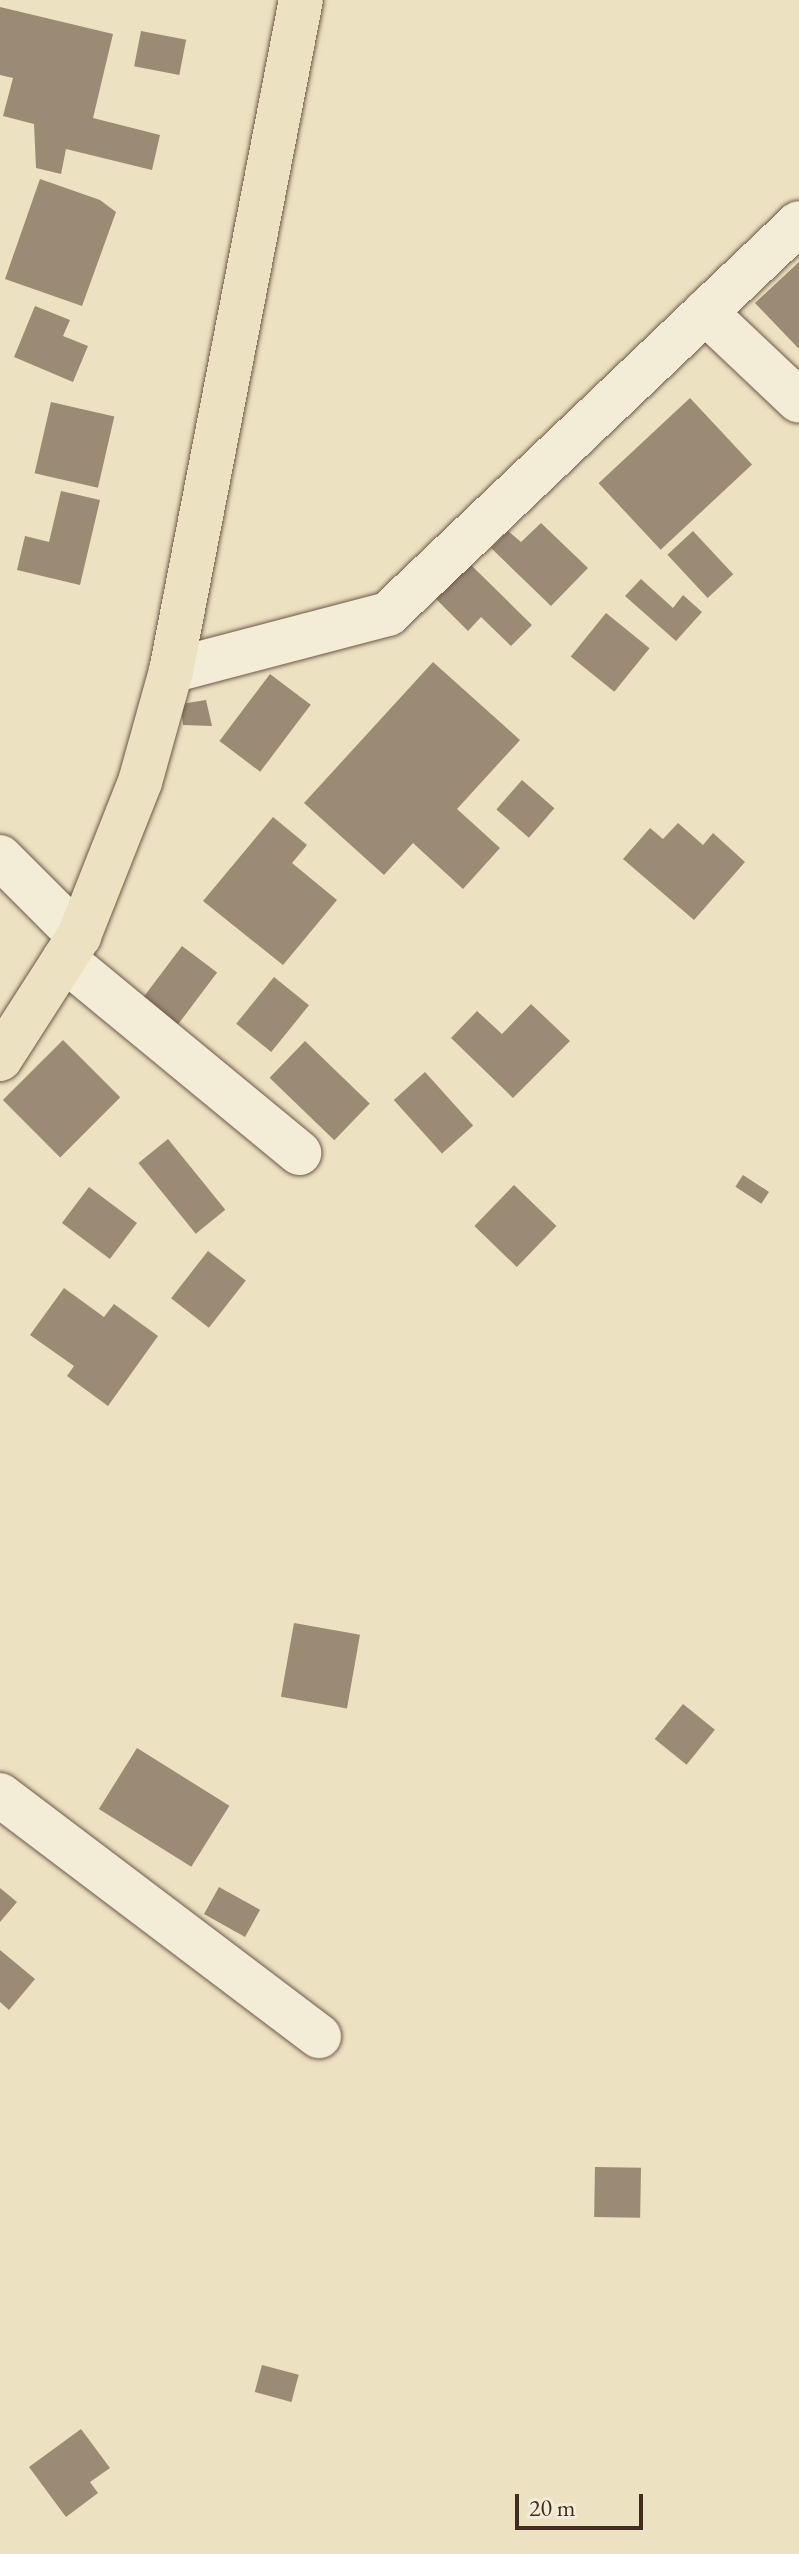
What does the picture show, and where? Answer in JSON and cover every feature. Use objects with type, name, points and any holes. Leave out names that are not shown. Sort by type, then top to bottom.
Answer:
[{"type":"main road","points":[[0,1059],[71,947],[140,782],[171,671],[301,0]]},
{"type":"street","points":[[171,671],[388,614],[799,223]]},
{"type":"street","points":[[705,312],[799,401]]},
{"type":"street","points":[[0,857],[71,947],[299,1153]]},
{"type":"street","points":[[0,1795],[319,2036]]},
{"type":"building","points":[[0,7],[113,34],[93,118],[160,135],[152,170],[66,149],[61,174],[36,168],[34,124],[3,116],[13,78],[0,75]]},
{"type":"building","points":[[141,31],[186,40],[179,75],[134,66]]},
{"type":"building","points":[[40,179],[100,200],[116,212],[82,306],[5,279]]},
{"type":"building","points":[[799,262],[799,349],[755,303]]},
{"type":"building","points":[[35,306],[70,320],[63,336],[88,346],[73,382],[14,357]]},
{"type":"building","points":[[690,398],[752,465],[661,550],[599,483]]},
{"type":"building","points":[[51,402],[114,417],[98,488],[35,473]]},
{"type":"building","points":[[61,491],[100,500],[80,585],[17,570],[25,536],[49,542]]},
{"type":"building","points":[[541,523],[588,568],[551,606],[491,548],[508,531],[521,542]]},
{"type":"building","points":[[693,531],[733,574],[708,598],[667,555]]},
{"type":"building","points":[[470,564],[532,625],[511,646],[481,617],[468,631],[436,599]]},
{"type":"building","points":[[641,579],[673,608],[683,595],[702,612],[676,641],[625,596]]},
{"type":"building","points":[[606,613],[650,648],[614,692],[571,657]]},
{"type":"building","points":[[433,662],[520,740],[457,809],[500,848],[463,889],[413,843],[384,875],[304,803]]},
{"type":"building","points":[[270,674],[311,705],[260,772],[219,741]]},
{"type":"building","points":[[206,700],[212,726],[183,725],[181,704]]},
{"type":"building","points":[[522,780],[554,808],[529,838],[496,809]]},
{"type":"building","points":[[273,817],[307,845],[292,863],[337,900],[283,965],[203,901]]},
{"type":"building","points":[[678,823],[703,845],[713,833],[745,862],[694,920],[623,859],[650,828],[663,839]]},
{"type":"building","points":[[182,946],[217,972],[171,1033],[136,1007]]},
{"type":"building","points":[[274,977],[309,1005],[271,1052],[236,1024]]},
{"type":"building","points":[[531,1004],[570,1041],[513,1098],[451,1038],[477,1011],[502,1034]]},
{"type":"building","points":[[63,1040],[120,1097],[60,1157],[3,1100]]},
{"type":"building","points":[[305,1041],[370,1104],[334,1140],[270,1078]]},
{"type":"building","points":[[425,1072],[473,1126],[442,1154],[394,1100]]},
{"type":"building","points":[[168,1139],[225,1210],[196,1234],[138,1163]]},
{"type":"building","points":[[743,1175],[769,1192],[761,1204],[735,1187]]},
{"type":"building","points":[[514,1185],[556,1226],[517,1267],[474,1226]]},
{"type":"building","points":[[89,1187],[137,1223],[110,1259],[62,1223]]},
{"type":"building","points":[[208,1251],[246,1281],[209,1328],[171,1298]]},
{"type":"building","points":[[64,1288],[104,1317],[114,1304],[158,1336],[108,1406],[67,1376],[74,1366],[30,1335]]},
{"type":"building","points":[[294,1623],[360,1635],[347,1708],[281,1697]]},
{"type":"building","points":[[683,1704],[715,1730],[687,1765],[655,1739]]},
{"type":"building","points":[[137,1748],[229,1806],[191,1867],[99,1809]]},
{"type":"building","points":[[219,1887],[260,1910],[245,1937],[204,1914]]},
{"type":"building","points":[[0,1888],[17,1902],[0,1922]]},
{"type":"building","points":[[0,1950],[35,1979],[9,2010],[0,2002]]},
{"type":"building","points":[[595,2167],[641,2168],[640,2218],[594,2217]]},
{"type":"building","points":[[262,2365],[299,2375],[291,2402],[255,2392]]},
{"type":"building","points":[[81,2429],[110,2468],[90,2482],[98,2493],[66,2517],[29,2467]]}]
